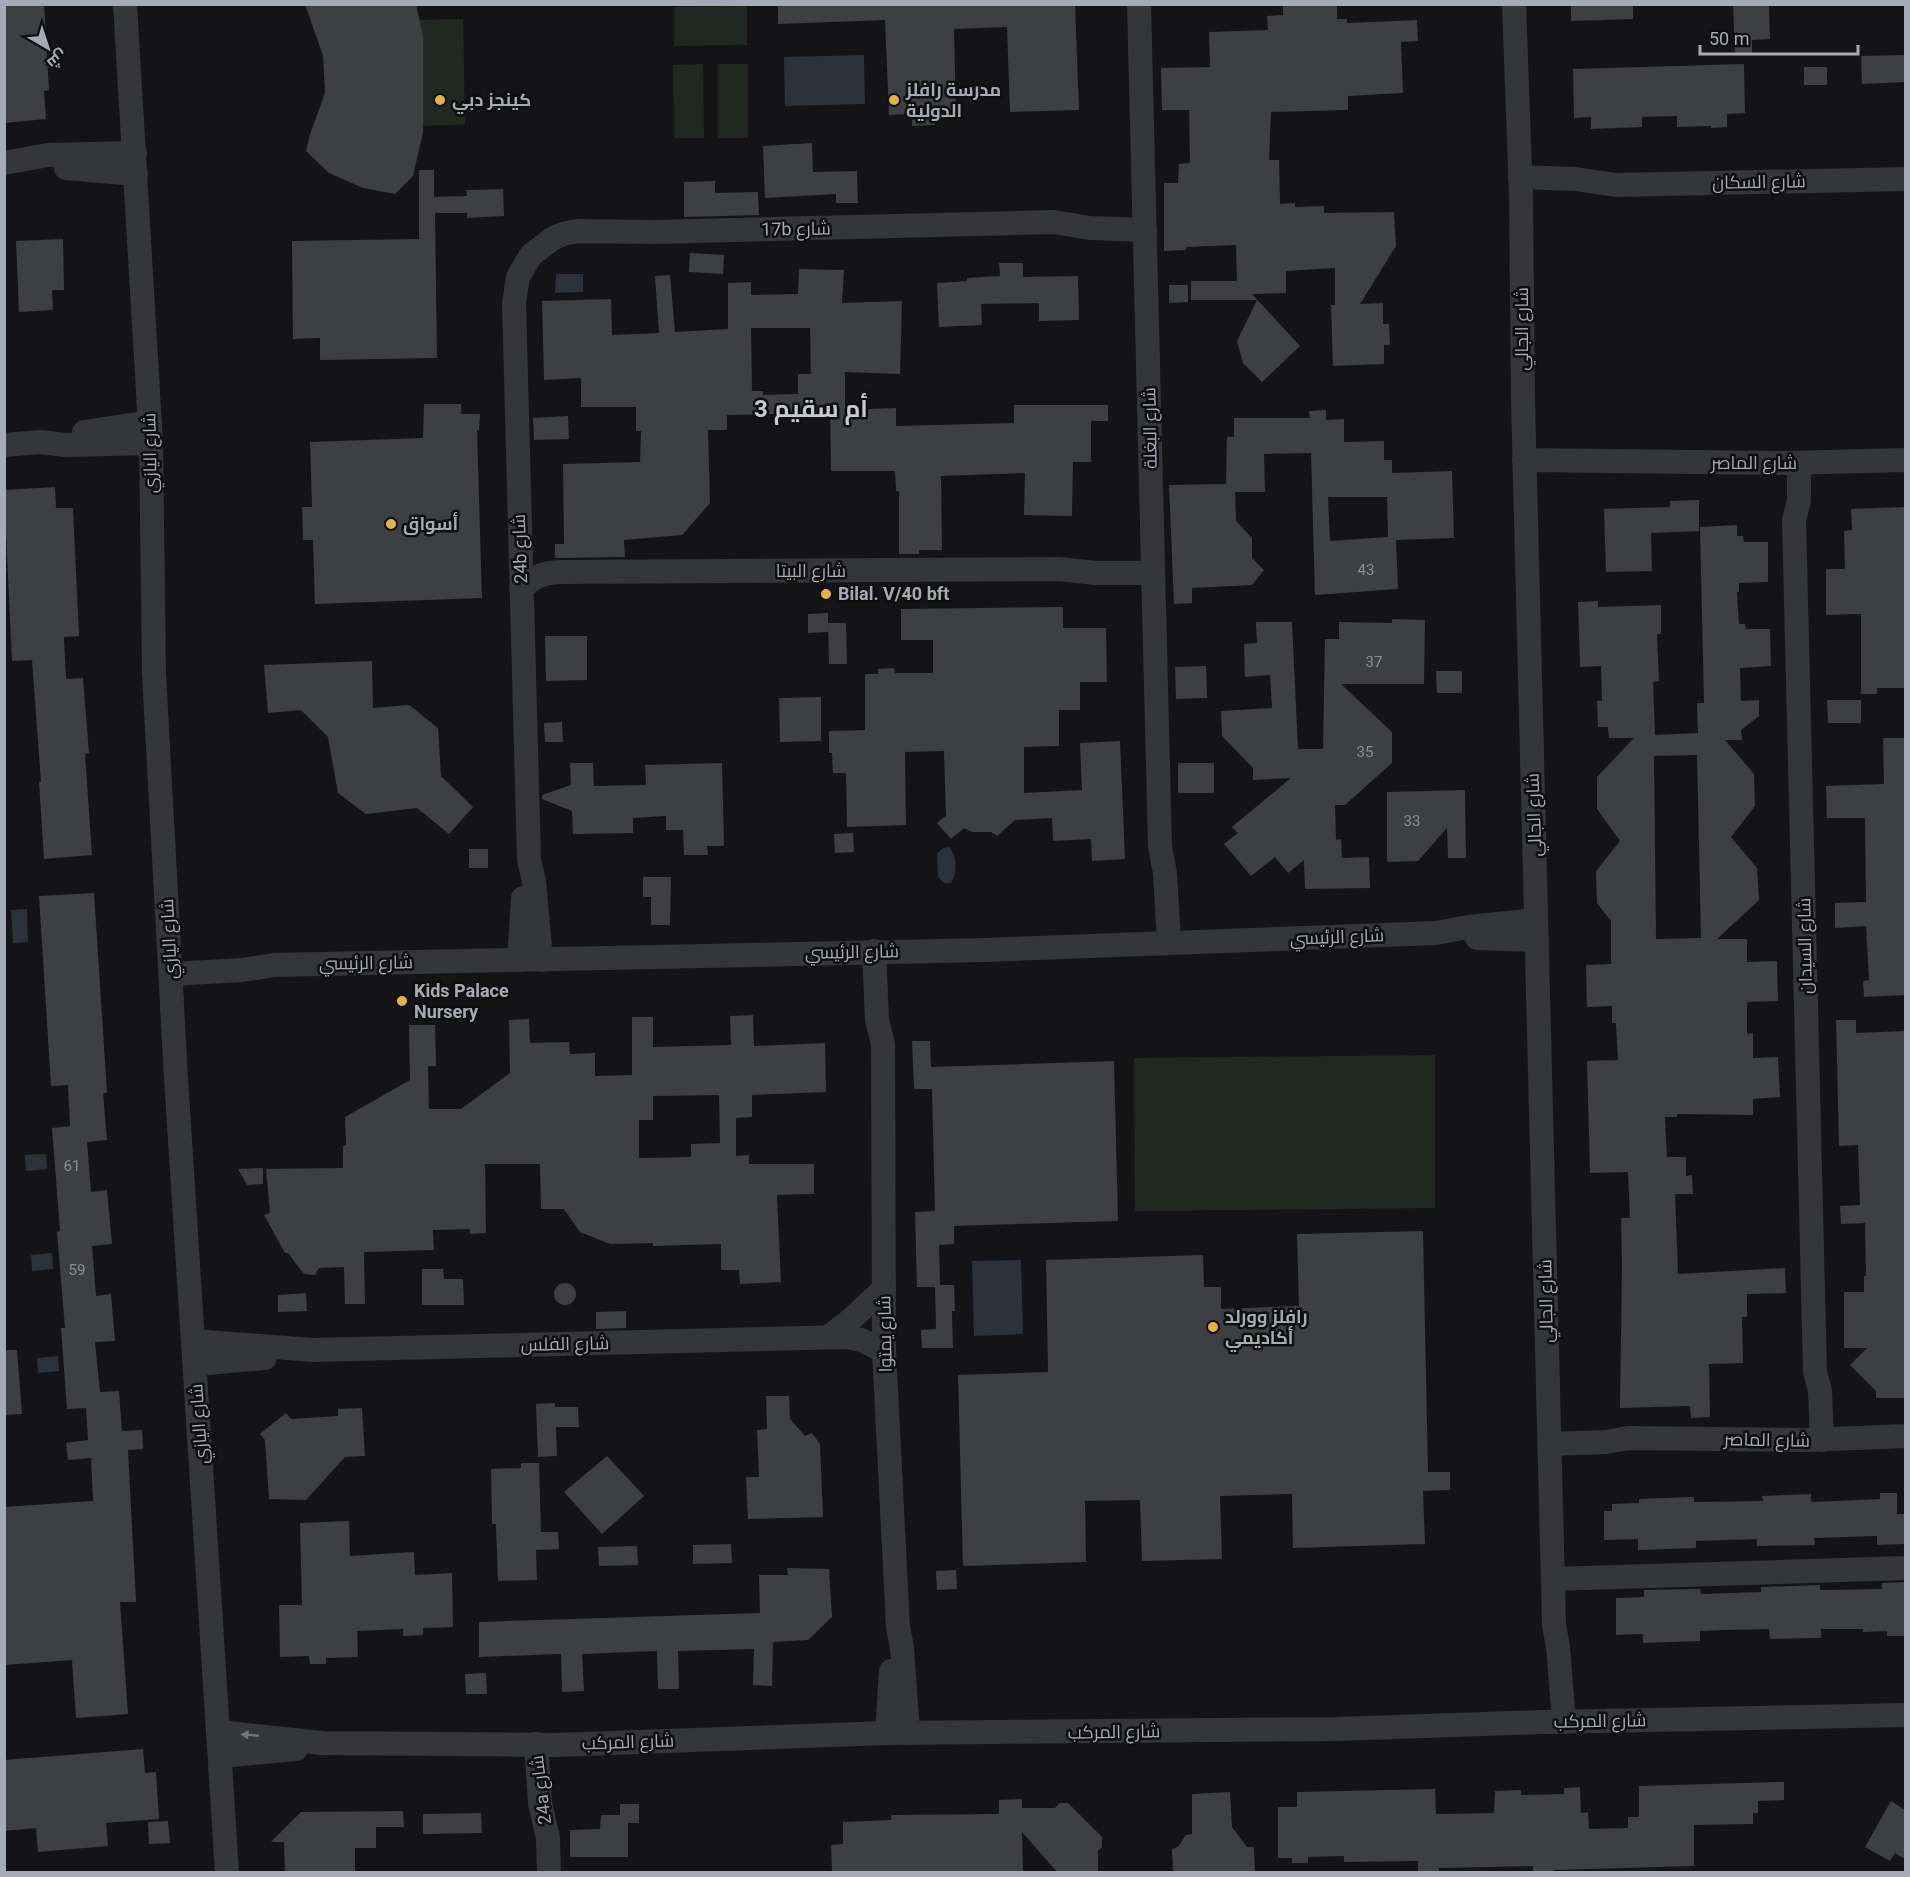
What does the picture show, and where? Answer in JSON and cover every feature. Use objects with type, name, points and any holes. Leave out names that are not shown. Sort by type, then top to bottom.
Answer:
[{"type":"street","name":"شارع اليازي","points":[[125,4],[151,432],[154,673],[177,1102],[227,1872]]},
{"type":"street","name":"شارع البغلة","points":[[1139,4],[1160,852],[1165,873],[1160,942]]},
{"type":"street","name":"شارع الجالي","points":[[1514,4],[1521,186],[1525,469],[1554,1625],[1549,1649],[1554,1722]]},
{"type":"street","points":[[10,163],[135,164]]},
{"type":"street","name":"شارع السكان","points":[[1521,186],[1588,180],[1612,185],[1905,179]]},
{"type":"street","name":"17b شارع","points":[[541,246],[563,234],[577,231],[655,232],[1054,222],[1086,216],[1145,220]]},
{"type":"street","name":"24b شارع","points":[[530,960],[535,892],[528,860],[514,290],[524,265],[541,246]]},
{"type":"street","points":[[4,445],[41,442],[73,434],[151,432]]},
{"type":"street","name":"شارع الماصر","points":[[1525,469],[1571,471],[1603,462],[1793,463],[1905,460]]},
{"type":"street","name":"شارع السيدان","points":[[1793,463],[1799,501],[1794,520],[1815,1372],[1810,1391],[1815,1440]]},
{"type":"street","points":[[520,534],[542,561],[563,572]]},
{"type":"street","name":"شارع البيتا","points":[[521,589],[536,577],[550,572],[1059,569],[1091,562],[1153,564]]},
{"type":"street","name":"شارع الرئيسي","points":[[171,967],[249,961],[267,965],[987,950],[1436,933],[1468,927],[1537,930]]},
{"type":"street","name":"شارع يمتوا","points":[[884,951],[886,1022],[882,1041],[884,1351],[897,1627],[891,1663],[897,1733]]},
{"type":"street","points":[[828,1338],[884,1289]]},
{"type":"street","name":"شارع الفلس","points":[[195,1353],[271,1358],[303,1350],[828,1338],[854,1338],[884,1351]]},
{"type":"street","name":"شارع الماصر","points":[[1549,1436],[1606,1442],[1628,1438],[1815,1440],[1905,1436]]},
{"type":"street","points":[[1553,1579],[1905,1568]]},
{"type":"street","name":"شارع المركب","points":[[219,1732],[322,1743],[546,1744],[897,1733],[1338,1729],[1905,1715]]},
{"type":"street","name":"شارع المركب","points":[[221,1756],[290,1750],[322,1743]]},
{"type":"street","name":"24a شارع","points":[[546,1744],[540,1803],[547,1835],[549,1872]]},
{"type":"shaded area","points":[[747,6],[747,45],[674,46],[674,7]]},
{"type":"shaded area","points":[[463,19],[465,125],[414,126],[412,20]]},
{"type":"shaded area","points":[[864,55],[865,104],[785,106],[784,57]]},
{"type":"shaded area","points":[[703,64],[704,138],[674,138],[673,65]]},
{"type":"shaded area","points":[[718,64],[748,64],[748,138],[718,138]]},
{"type":"shaded area","points":[[556,274],[583,274],[583,292],[555,293]]},
{"type":"shaded area","points":[[949,847],[954,855],[956,869],[951,883],[944,883],[938,877],[937,854],[943,848]]},
{"type":"shaded area","points":[[27,909],[28,942],[13,943],[11,910]]},
{"type":"shaded area","points":[[1435,1055],[1435,1208],[1135,1211],[1134,1058]]},
{"type":"shaded area","points":[[46,1154],[47,1169],[26,1171],[25,1155]]},
{"type":"shaded area","points":[[52,1253],[53,1269],[32,1271],[31,1255]]},
{"type":"shaded area","points":[[1021,1260],[1023,1334],[974,1336],[972,1261]]},
{"type":"shaded area","points":[[58,1356],[59,1371],[38,1373],[37,1358]]},
{"type":"building","points":[[44,4],[49,90],[44,91],[46,119],[4,123],[4,5]]},
{"type":"building","points":[[305,4],[416,4],[423,36],[423,132],[413,176],[395,194],[363,188],[329,173],[306,151],[325,93],[323,56]]},
{"type":"building","points":[[778,4],[1075,4],[1079,110],[1010,112],[1007,27],[954,29],[956,113],[935,113],[935,125],[912,126],[912,114],[889,115],[885,20],[778,24]]},
{"type":"building","points":[[1283,4],[1337,4],[1337,19],[1347,19],[1347,23],[1417,20],[1418,41],[1401,42],[1403,93],[1348,96],[1348,110],[1271,112],[1269,160],[1279,160],[1280,204],[1295,203],[1295,207],[1324,206],[1324,213],[1394,212],[1396,246],[1360,304],[1383,303],[1383,324],[1389,324],[1390,345],[1384,345],[1384,364],[1333,366],[1331,305],[1335,305],[1335,268],[1286,271],[1286,293],[1252,294],[1300,346],[1262,382],[1243,363],[1237,341],[1257,300],[1191,300],[1191,281],[1237,281],[1236,245],[1186,247],[1186,250],[1164,251],[1164,183],[1178,183],[1179,164],[1190,163],[1189,110],[1162,110],[1161,68],[1210,67],[1209,32],[1268,30],[1267,16],[1283,15]]},
{"type":"building","points":[[1571,4],[1633,4],[1633,19],[1571,21]]},
{"type":"building","points":[[1733,4],[1769,4],[1770,39],[1752,40],[1752,53],[1735,54]]},
{"type":"building","points":[[1905,55],[1905,82],[1862,84],[1861,56]]},
{"type":"building","points":[[1744,64],[1745,113],[1727,114],[1727,127],[1677,127],[1677,116],[1642,117],[1642,127],[1591,129],[1591,117],[1574,118],[1573,69]]},
{"type":"building","points":[[1804,67],[1827,67],[1827,85],[1804,85]]},
{"type":"building","points":[[812,143],[813,172],[857,171],[858,203],[836,203],[836,194],[765,198],[763,146]]},
{"type":"building","points":[[419,170],[434,170],[434,197],[467,196],[466,190],[503,189],[504,216],[467,218],[467,213],[435,213],[437,358],[320,360],[320,338],[293,339],[292,241],[419,239]]},
{"type":"building","points":[[715,181],[715,193],[758,192],[759,215],[684,217],[684,182]]},
{"type":"building","points":[[63,239],[64,290],[52,290],[53,310],[19,312],[16,241]]},
{"type":"building","points":[[690,253],[724,255],[723,274],[689,272]]},
{"type":"building","points":[[999,263],[1023,263],[1023,277],[1078,276],[1079,320],[1039,321],[1039,303],[981,304],[982,325],[939,327],[937,283],[1000,276]]},
{"type":"building","points":[[799,269],[844,270],[842,303],[902,301],[900,374],[845,372],[845,410],[896,408],[896,426],[1014,423],[1014,405],[1108,405],[1108,421],[1091,421],[1091,462],[1073,462],[1072,516],[1024,515],[1025,473],[941,476],[942,550],[919,550],[919,554],[899,554],[899,491],[896,491],[895,471],[831,471],[830,413],[727,415],[727,430],[708,430],[710,503],[682,535],[624,540],[625,557],[555,558],[555,544],[564,544],[563,464],[640,462],[641,431],[636,431],[636,407],[581,407],[581,378],[544,380],[542,301],[611,299],[612,335],[659,333],[655,276],[670,275],[675,332],[728,329],[728,283],[751,282],[751,295],[798,294]],"holes":[[[751,328],[810,328],[811,374],[798,374],[798,394],[763,395],[763,391],[752,391]]]},
{"type":"building","points":[[1169,285],[1188,285],[1188,302],[1169,303]]},
{"type":"building","name":"أسواق","points":[[424,404],[461,404],[461,414],[480,414],[479,430],[477,430],[482,598],[315,604],[313,540],[303,540],[302,507],[312,507],[310,442],[423,438]]},
{"type":"building","points":[[1326,410],[1326,420],[1344,419],[1344,442],[1384,441],[1384,460],[1392,460],[1392,473],[1452,471],[1454,538],[1396,540],[1398,589],[1315,595],[1311,453],[1264,454],[1265,492],[1235,492],[1236,521],[1252,538],[1252,558],[1264,570],[1252,585],[1192,588],[1192,603],[1174,604],[1169,485],[1226,484],[1227,437],[1234,437],[1234,418],[1310,418],[1309,411]],"holes":[[[1328,497],[1387,497],[1388,537],[1330,541]]]},
{"type":"building","points":[[568,416],[569,439],[534,440],[533,418]]},
{"type":"building","points":[[55,487],[56,508],[73,508],[79,636],[64,637],[66,679],[83,678],[89,753],[85,754],[92,855],[44,859],[32,660],[12,661],[4,490]]},
{"type":"building","points":[[1699,500],[1699,531],[1651,533],[1652,571],[1606,572],[1604,509],[1670,507],[1670,501]]},
{"type":"building","points":[[1905,507],[1905,688],[1877,688],[1877,694],[1861,694],[1861,614],[1826,615],[1826,569],[1845,569],[1844,531],[1852,530],[1851,509]]},
{"type":"building","points":[[1737,525],[1737,536],[1743,536],[1744,542],[1768,542],[1768,582],[1739,583],[1739,592],[1737,592],[1739,624],[1745,624],[1746,629],[1770,629],[1771,666],[1740,668],[1741,701],[1759,700],[1759,716],[1741,730],[1742,740],[1725,740],[1754,774],[1755,806],[1731,837],[1757,868],[1759,900],[1717,939],[1747,939],[1747,962],[1777,961],[1778,1001],[1747,1002],[1747,1034],[1753,1033],[1753,1058],[1778,1057],[1780,1097],[1753,1099],[1753,1115],[1677,1114],[1677,1117],[1665,1117],[1667,1157],[1686,1157],[1686,1176],[1692,1175],[1693,1194],[1675,1194],[1678,1274],[1785,1268],[1786,1293],[1747,1294],[1747,1317],[1742,1317],[1743,1363],[1709,1364],[1710,1417],[1691,1418],[1690,1406],[1620,1408],[1621,1218],[1630,1218],[1628,1172],[1590,1173],[1587,1061],[1618,1060],[1616,1023],[1612,1023],[1612,1006],[1587,1007],[1586,965],[1611,964],[1611,921],[1597,903],[1596,871],[1620,841],[1597,809],[1597,777],[1634,738],[1609,738],[1608,727],[1598,727],[1597,701],[1602,701],[1601,666],[1580,667],[1578,602],[1598,601],[1598,607],[1661,605],[1661,634],[1657,634],[1659,681],[1653,682],[1655,735],[1698,733],[1697,703],[1704,703],[1700,527]],"holes":[[[1697,755],[1701,938],[1656,939],[1654,756]]]},
{"type":"building","points":[[1063,607],[1063,628],[1106,628],[1107,682],[1080,682],[1080,710],[1059,710],[1059,746],[1024,747],[1024,793],[1082,790],[1080,743],[1120,741],[1125,859],[1092,861],[1091,839],[1053,841],[1052,818],[1015,820],[997,836],[991,832],[972,832],[964,828],[951,839],[937,823],[946,816],[944,751],[905,752],[906,825],[847,827],[846,773],[833,773],[832,753],[829,753],[829,731],[865,730],[865,674],[878,674],[878,669],[894,668],[895,673],[933,673],[933,640],[901,640],[901,609]]},
{"type":"building","points":[[828,613],[828,632],[808,633],[808,614]]},
{"type":"building","points":[[1392,619],[1425,620],[1424,684],[1341,684],[1392,732],[1392,763],[1345,805],[1335,805],[1336,840],[1341,839],[1342,858],[1369,857],[1370,888],[1305,889],[1304,860],[1288,873],[1275,857],[1251,876],[1224,844],[1238,833],[1232,827],[1291,778],[1253,780],[1253,768],[1222,736],[1221,711],[1272,708],[1270,675],[1245,677],[1244,644],[1257,643],[1256,622],[1292,622],[1298,749],[1323,749],[1325,639],[1339,639],[1339,622],[1392,623]]},
{"type":"building","points":[[828,623],[846,623],[847,664],[829,664]]},
{"type":"building","points":[[545,636],[587,636],[587,680],[546,681]]},
{"type":"building","points":[[372,661],[373,708],[409,705],[438,728],[441,776],[473,807],[449,834],[417,808],[366,814],[338,793],[328,737],[301,710],[268,713],[264,665]]},
{"type":"building","points":[[1206,666],[1207,698],[1176,699],[1175,667]]},
{"type":"building","points":[[1436,671],[1462,671],[1462,693],[1437,693]]},
{"type":"building","points":[[821,697],[821,741],[780,742],[779,698]]},
{"type":"building","points":[[1827,700],[1861,700],[1861,723],[1828,723]]},
{"type":"building","points":[[562,722],[563,742],[545,742],[544,723]]},
{"type":"building","points":[[1883,738],[1905,738],[1905,995],[1864,997],[1863,981],[1869,980],[1866,926],[1835,928],[1835,903],[1866,902],[1865,818],[1827,818],[1826,786],[1884,784]]},
{"type":"building","points":[[570,763],[593,763],[594,786],[646,785],[645,765],[722,763],[724,846],[707,846],[708,855],[684,855],[683,830],[666,830],[666,816],[633,818],[633,833],[573,834],[572,811],[542,799],[542,795],[571,785]]},
{"type":"building","points":[[1178,763],[1214,763],[1214,793],[1178,793]]},
{"type":"building","points":[[1465,790],[1466,858],[1448,858],[1447,828],[1418,861],[1387,862],[1387,792]]},
{"type":"building","points":[[853,833],[854,852],[835,853],[834,834]]},
{"type":"building","points":[[469,849],[488,849],[488,868],[469,868]]},
{"type":"building","points":[[643,877],[671,877],[670,925],[651,925],[651,897],[643,897]]},
{"type":"building","points":[[94,893],[107,1093],[103,1093],[107,1140],[87,1142],[91,1192],[107,1190],[112,1244],[92,1246],[96,1296],[111,1294],[115,1341],[95,1342],[100,1392],[119,1391],[122,1431],[142,1430],[143,1449],[128,1450],[136,1602],[120,1602],[128,1714],[76,1718],[72,1660],[4,1665],[4,1507],[93,1501],[91,1458],[68,1460],[66,1443],[88,1440],[86,1408],[67,1409],[61,1328],[65,1328],[57,1232],[60,1231],[52,1128],[70,1126],[68,1085],[51,1086],[39,896]]},
{"type":"building","points":[[753,1015],[754,1046],[825,1043],[826,1092],[752,1095],[752,1117],[736,1118],[736,1156],[749,1155],[749,1164],[814,1164],[814,1194],[777,1195],[781,1282],[740,1284],[739,1270],[721,1270],[721,1244],[653,1246],[653,1243],[610,1244],[580,1232],[564,1209],[541,1209],[540,1164],[485,1164],[486,1233],[470,1234],[470,1229],[433,1230],[434,1250],[364,1252],[365,1304],[345,1304],[344,1267],[319,1268],[315,1275],[304,1274],[288,1253],[285,1253],[264,1215],[270,1213],[266,1169],[343,1168],[343,1146],[346,1145],[345,1117],[410,1080],[409,1025],[435,1025],[436,1066],[428,1066],[429,1109],[461,1109],[510,1073],[509,1020],[529,1019],[530,1043],[569,1042],[570,1054],[595,1053],[595,1076],[632,1075],[632,1017],[653,1017],[653,1047],[731,1045],[730,1016]],"holes":[[[719,1095],[720,1143],[691,1144],[691,1157],[639,1158],[639,1120],[653,1120],[653,1096]]]},
{"type":"building","points":[[1836,1020],[1856,1020],[1856,1033],[1905,1031],[1905,1398],[1876,1398],[1876,1391],[1850,1365],[1867,1348],[1844,1348],[1844,1292],[1864,1292],[1865,1223],[1841,1224],[1840,1206],[1860,1205],[1858,1145],[1839,1146]]},
{"type":"building","points":[[912,1041],[930,1041],[931,1067],[1114,1061],[1118,1221],[954,1226],[954,1244],[939,1245],[940,1285],[954,1285],[953,1348],[922,1348],[921,1330],[936,1329],[935,1287],[917,1287],[915,1212],[935,1211],[932,1089],[914,1089]]},
{"type":"building","points":[[263,1168],[263,1184],[247,1185],[238,1169]]},
{"type":"building","points":[[1423,1231],[1428,1472],[1450,1472],[1450,1490],[1423,1491],[1425,1544],[1293,1548],[1292,1494],[1220,1496],[1222,1559],[1142,1561],[1140,1500],[1085,1501],[1086,1562],[963,1566],[958,1375],[1048,1372],[1046,1260],[1203,1255],[1204,1287],[1221,1287],[1221,1309],[1299,1306],[1297,1234]]},
{"type":"building","points":[[422,1269],[443,1269],[444,1279],[463,1279],[464,1305],[422,1305]]},
{"type":"building","points":[[565,1283],[573,1286],[576,1294],[573,1302],[565,1305],[557,1302],[554,1294],[557,1286]]},
{"type":"building","points":[[306,1293],[307,1311],[278,1312],[278,1295]]},
{"type":"building","points":[[626,1311],[626,1328],[596,1329],[596,1312]]},
{"type":"building","points":[[4,1350],[17,1350],[22,1414],[4,1415]]},
{"type":"building","points":[[766,1396],[789,1396],[790,1419],[805,1436],[812,1433],[820,1444],[823,1517],[748,1519],[746,1477],[759,1477],[757,1430],[767,1429]]},
{"type":"building","points":[[555,1403],[555,1407],[578,1407],[579,1427],[556,1427],[557,1456],[538,1457],[536,1404]]},
{"type":"building","points":[[362,1408],[365,1456],[345,1457],[306,1500],[269,1499],[265,1440],[260,1434],[286,1413],[291,1419],[338,1416],[338,1409]]},
{"type":"building","points":[[607,1456],[644,1496],[602,1534],[564,1492]]},
{"type":"building","points":[[521,1463],[539,1463],[541,1532],[558,1532],[559,1549],[536,1550],[537,1580],[498,1581],[496,1524],[492,1524],[491,1469],[521,1468]]},
{"type":"building","points":[[1880,1493],[1897,1493],[1897,1514],[1905,1514],[1905,1544],[1877,1545],[1877,1536],[1814,1538],[1815,1545],[1757,1546],[1757,1539],[1696,1541],[1696,1548],[1638,1550],[1638,1539],[1604,1540],[1604,1511],[1612,1511],[1612,1504],[1639,1503],[1639,1499],[1694,1497],[1694,1502],[1763,1501],[1762,1496],[1811,1494],[1811,1502],[1880,1499]]},
{"type":"building","points":[[349,1521],[350,1556],[414,1552],[415,1575],[452,1573],[453,1627],[423,1628],[423,1635],[403,1636],[403,1629],[357,1631],[358,1657],[326,1658],[326,1664],[310,1664],[309,1656],[280,1657],[279,1605],[302,1605],[300,1523]]},
{"type":"building","points":[[731,1544],[732,1563],[693,1564],[693,1545]]},
{"type":"building","points":[[637,1546],[638,1565],[599,1566],[598,1547]]},
{"type":"building","points":[[787,1568],[829,1569],[832,1617],[808,1640],[773,1642],[772,1686],[753,1685],[754,1649],[678,1651],[679,1689],[658,1689],[657,1651],[582,1654],[584,1691],[562,1692],[561,1654],[479,1657],[479,1622],[760,1613],[759,1575],[788,1575]]},
{"type":"building","points":[[956,1570],[957,1589],[937,1590],[936,1571]]},
{"type":"building","points":[[1905,1582],[1905,1636],[1887,1636],[1887,1631],[1863,1632],[1863,1629],[1821,1629],[1821,1638],[1770,1639],[1769,1629],[1725,1630],[1700,1631],[1700,1641],[1643,1643],[1643,1634],[1616,1635],[1616,1598],[1644,1597],[1644,1590],[1700,1589],[1701,1594],[1761,1592],[1761,1587],[1820,1585],[1820,1590],[1882,1589],[1882,1583]]},
{"type":"building","points":[[486,1673],[487,1694],[466,1694],[465,1674]]},
{"type":"building","points":[[143,1749],[145,1773],[156,1772],[159,1819],[106,1823],[108,1846],[38,1852],[36,1828],[4,1831],[4,1760]]},
{"type":"building","points":[[1784,1782],[1784,1800],[1758,1801],[1758,1813],[1753,1813],[1753,1824],[1694,1825],[1694,1866],[1554,1870],[1554,1872],[1533,1872],[1533,1866],[1439,1868],[1439,1872],[1418,1872],[1418,1861],[1344,1862],[1344,1856],[1308,1857],[1308,1863],[1292,1863],[1292,1858],[1278,1858],[1278,1807],[1297,1807],[1297,1792],[1435,1789],[1436,1814],[1494,1813],[1495,1791],[1521,1790],[1521,1795],[1564,1794],[1564,1788],[1580,1787],[1581,1813],[1588,1812],[1589,1829],[1628,1828],[1628,1817],[1639,1817],[1639,1786]]},
{"type":"building","points":[[1230,1792],[1232,1827],[1247,1847],[1254,1847],[1255,1872],[1173,1872],[1172,1849],[1178,1847],[1186,1835],[1192,1834],[1192,1794]]},
{"type":"building","points":[[1022,1799],[1022,1808],[1055,1808],[1059,1803],[1068,1803],[1102,1837],[1102,1847],[1098,1851],[1098,1872],[1057,1872],[1022,1832],[1023,1872],[832,1872],[831,1845],[843,1844],[843,1822],[891,1820],[891,1815],[999,1814],[999,1800]]},
{"type":"building","points":[[1891,1801],[1905,1810],[1905,1859],[1895,1853],[1890,1861],[1865,1847]]},
{"type":"building","points":[[620,1804],[639,1804],[639,1823],[628,1823],[628,1857],[570,1857],[570,1830],[600,1829],[601,1815],[620,1815]]},
{"type":"building","points":[[403,1811],[404,1827],[376,1827],[376,1848],[355,1848],[355,1872],[285,1872],[284,1842],[271,1842],[301,1812]]},
{"type":"building","points":[[481,1813],[482,1833],[423,1834],[423,1814]]},
{"type":"building","points":[[168,1821],[170,1843],[149,1844],[148,1822]]},
{"type":"place","name":"كينجز دبي","points":[[440,100]]},
{"type":"place","name":"مدرسة رافلز الدولية","points":[[894,100]]},
{"type":"place","name":"أسواق","points":[[391,524]]},
{"type":"place","name":"Bilal. V/40 bft","points":[[826,594]]},
{"type":"place","name":"Kids Palace Nursery","points":[[402,1001]]},
{"type":"place","name":"رافلز وورلد أكاديمي","points":[[1213,1327]]},
{"type":"district","name":"أم سقيم 3","points":[[811,409]]}]
